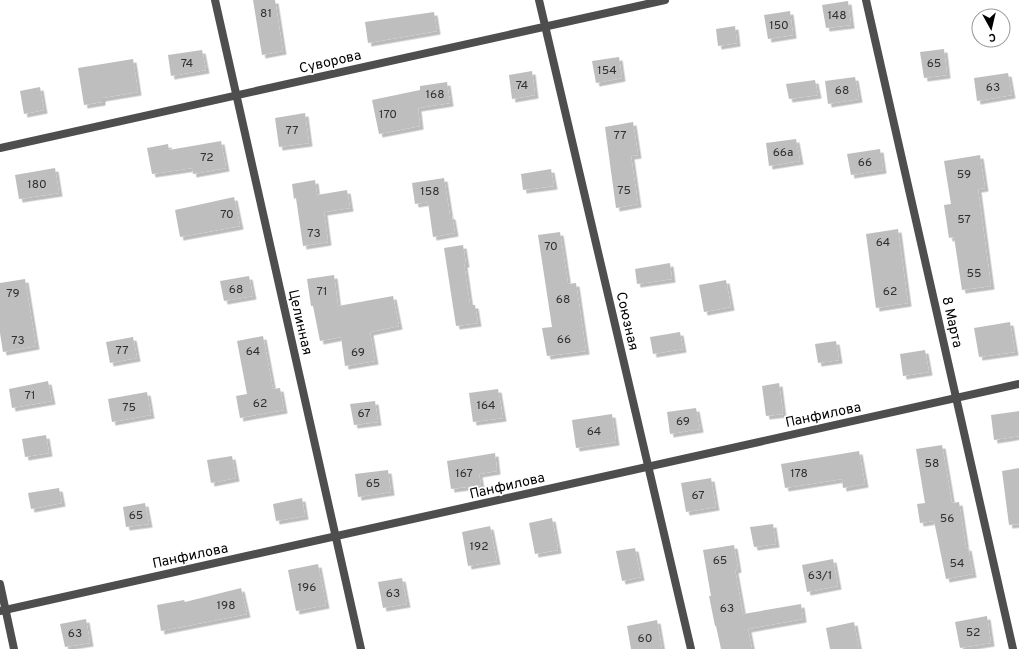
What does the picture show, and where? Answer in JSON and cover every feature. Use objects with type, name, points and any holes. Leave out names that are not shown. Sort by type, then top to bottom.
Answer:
[{"type":"street","name":"Целинная","points":[[215,0],[361,649]]},
{"type":"street","name":"Союзная","points":[[539,0],[691,649]]},
{"type":"street","name":"Суворова","points":[[0,148],[665,0]]},
{"type":"street","name":"8 Марта","points":[[866,0],[1013,649]]},
{"type":"street","name":"Панфилова","points":[[2,610],[1019,384]]},
{"type":"street","points":[[0,584],[2,610],[14,649]]},
{"type":"building","points":[[253,0],[275,0],[283,51],[262,55]]},
{"type":"building","points":[[848,1],[851,25],[826,28],[822,5]]},
{"type":"building","points":[[790,11],[793,35],[768,39],[764,15]]},
{"type":"building","points":[[434,12],[437,31],[368,43],[365,22]]},
{"type":"building","points":[[735,26],[737,43],[718,46],[716,29]]},
{"type":"building","points":[[944,49],[947,75],[924,78],[920,52]]},
{"type":"building","points":[[202,50],[206,70],[171,76],[168,55]]},
{"type":"building","points":[[619,57],[622,78],[596,83],[592,61]]},
{"type":"building","points":[[133,59],[138,92],[102,98],[102,102],[84,105],[78,68]]},
{"type":"building","points":[[532,71],[535,95],[512,99],[509,75]]},
{"type":"building","points":[[1008,73],[1012,95],[977,101],[974,78]]},
{"type":"building","points":[[855,77],[859,99],[828,104],[825,81]]},
{"type":"building","points":[[815,80],[818,95],[789,99],[786,84]]},
{"type":"building","points":[[447,82],[450,103],[418,108],[420,126],[379,134],[372,100],[420,90],[420,86]]},
{"type":"building","points":[[40,87],[44,110],[24,114],[20,91]]},
{"type":"building","points":[[305,113],[309,143],[279,147],[275,118]]},
{"type":"building","points":[[633,122],[638,155],[631,156],[638,204],[616,208],[605,127]]},
{"type":"building","points":[[796,139],[800,161],[769,166],[766,143]]},
{"type":"building","points":[[221,141],[226,168],[193,174],[192,168],[152,174],[147,148],[168,144],[169,150]]},
{"type":"building","points":[[880,149],[883,170],[851,175],[847,154]]},
{"type":"building","points":[[980,155],[985,188],[978,189],[991,286],[962,290],[954,237],[949,238],[944,205],[951,204],[944,161]]},
{"type":"building","points":[[55,168],[59,193],[19,199],[15,175]]},
{"type":"building","points":[[551,169],[554,186],[523,190],[521,174]]},
{"type":"building","points":[[444,178],[450,216],[452,216],[455,233],[433,237],[428,202],[415,204],[412,183]]},
{"type":"building","points":[[315,180],[317,195],[347,190],[350,208],[324,212],[328,242],[303,246],[296,198],[294,199],[292,184]]},
{"type":"building","points":[[234,197],[240,226],[180,237],[175,210]]},
{"type":"building","points":[[898,229],[908,303],[876,308],[866,234]]},
{"type":"building","points":[[560,232],[568,284],[576,283],[586,351],[547,356],[542,328],[552,327],[538,235]]},
{"type":"building","points":[[463,245],[466,264],[464,264],[470,305],[475,305],[478,323],[456,326],[444,248]]},
{"type":"building","points":[[670,263],[672,279],[637,284],[635,269]]},
{"type":"building","points":[[334,275],[338,306],[393,296],[399,326],[370,332],[375,361],[345,366],[341,337],[320,341],[313,306],[311,306],[307,279]]},
{"type":"building","points":[[249,276],[253,296],[224,301],[220,281]]},
{"type":"building","points":[[25,279],[36,346],[3,352],[0,333],[0,283]]},
{"type":"building","points":[[726,280],[731,307],[704,312],[699,285]]},
{"type":"building","points":[[1010,322],[1015,352],[979,357],[974,328]]},
{"type":"building","points":[[680,332],[683,349],[653,354],[650,337]]},
{"type":"building","points":[[263,336],[273,389],[280,388],[284,410],[240,418],[236,396],[247,394],[237,341]]},
{"type":"building","points":[[133,337],[137,358],[110,363],[106,342]]},
{"type":"building","points":[[836,341],[839,360],[818,363],[815,344]]},
{"type":"building","points":[[925,350],[929,372],[903,376],[900,354]]},
{"type":"building","points":[[48,381],[52,401],[12,408],[9,389]]},
{"type":"building","points":[[779,383],[783,414],[766,416],[762,386]]},
{"type":"building","points":[[498,389],[503,418],[473,422],[469,393]]},
{"type":"building","points":[[147,392],[151,415],[112,422],[108,399]]},
{"type":"building","points":[[375,401],[378,422],[354,425],[350,404]]},
{"type":"building","points":[[696,408],[700,429],[670,434],[667,412]]},
{"type":"building","points":[[1019,411],[1019,436],[994,440],[991,415]]},
{"type":"building","points":[[612,414],[616,442],[576,448],[572,420]]},
{"type":"building","points":[[46,435],[49,453],[25,457],[22,439]]},
{"type":"building","points":[[942,445],[952,503],[959,502],[966,548],[968,547],[973,574],[946,579],[934,521],[920,523],[917,504],[925,503],[916,449]]},
{"type":"building","points":[[859,451],[865,484],[843,488],[842,479],[785,488],[781,464]]},
{"type":"building","points":[[495,453],[497,471],[479,474],[481,485],[451,489],[447,461]]},
{"type":"building","points":[[232,456],[236,478],[211,483],[207,460]]},
{"type":"building","points":[[1019,468],[1019,524],[1009,525],[1002,471]]},
{"type":"building","points":[[388,470],[391,492],[358,497],[355,474]]},
{"type":"building","points":[[711,478],[716,507],[686,512],[681,483]]},
{"type":"building","points":[[59,488],[62,503],[31,509],[28,493]]},
{"type":"building","points":[[302,498],[305,516],[276,521],[273,504]]},
{"type":"building","points":[[145,503],[149,524],[126,527],[123,507]]},
{"type":"building","points":[[552,518],[558,550],[535,554],[529,523]]},
{"type":"building","points":[[773,524],[776,544],[754,547],[750,527]]},
{"type":"building","points":[[490,526],[497,561],[468,566],[462,532]]},
{"type":"building","points":[[734,545],[738,569],[735,570],[743,614],[801,604],[803,619],[748,629],[752,649],[721,649],[709,596],[711,596],[703,550]]},
{"type":"building","points":[[635,548],[641,577],[622,581],[616,551]]},
{"type":"building","points":[[833,559],[838,586],[807,592],[802,565]]},
{"type":"building","points":[[318,564],[326,605],[296,611],[288,570]]},
{"type":"building","points":[[402,578],[407,604],[383,608],[378,582]]},
{"type":"building","points":[[241,588],[247,614],[161,631],[157,605],[184,600],[185,602]]},
{"type":"building","points":[[987,616],[991,643],[960,648],[955,622]]},
{"type":"building","points":[[86,619],[90,643],[65,647],[60,624]]},
{"type":"building","points":[[657,620],[662,649],[631,649],[627,626]]},
{"type":"building","points":[[854,622],[859,649],[830,649],[826,628]]}]
